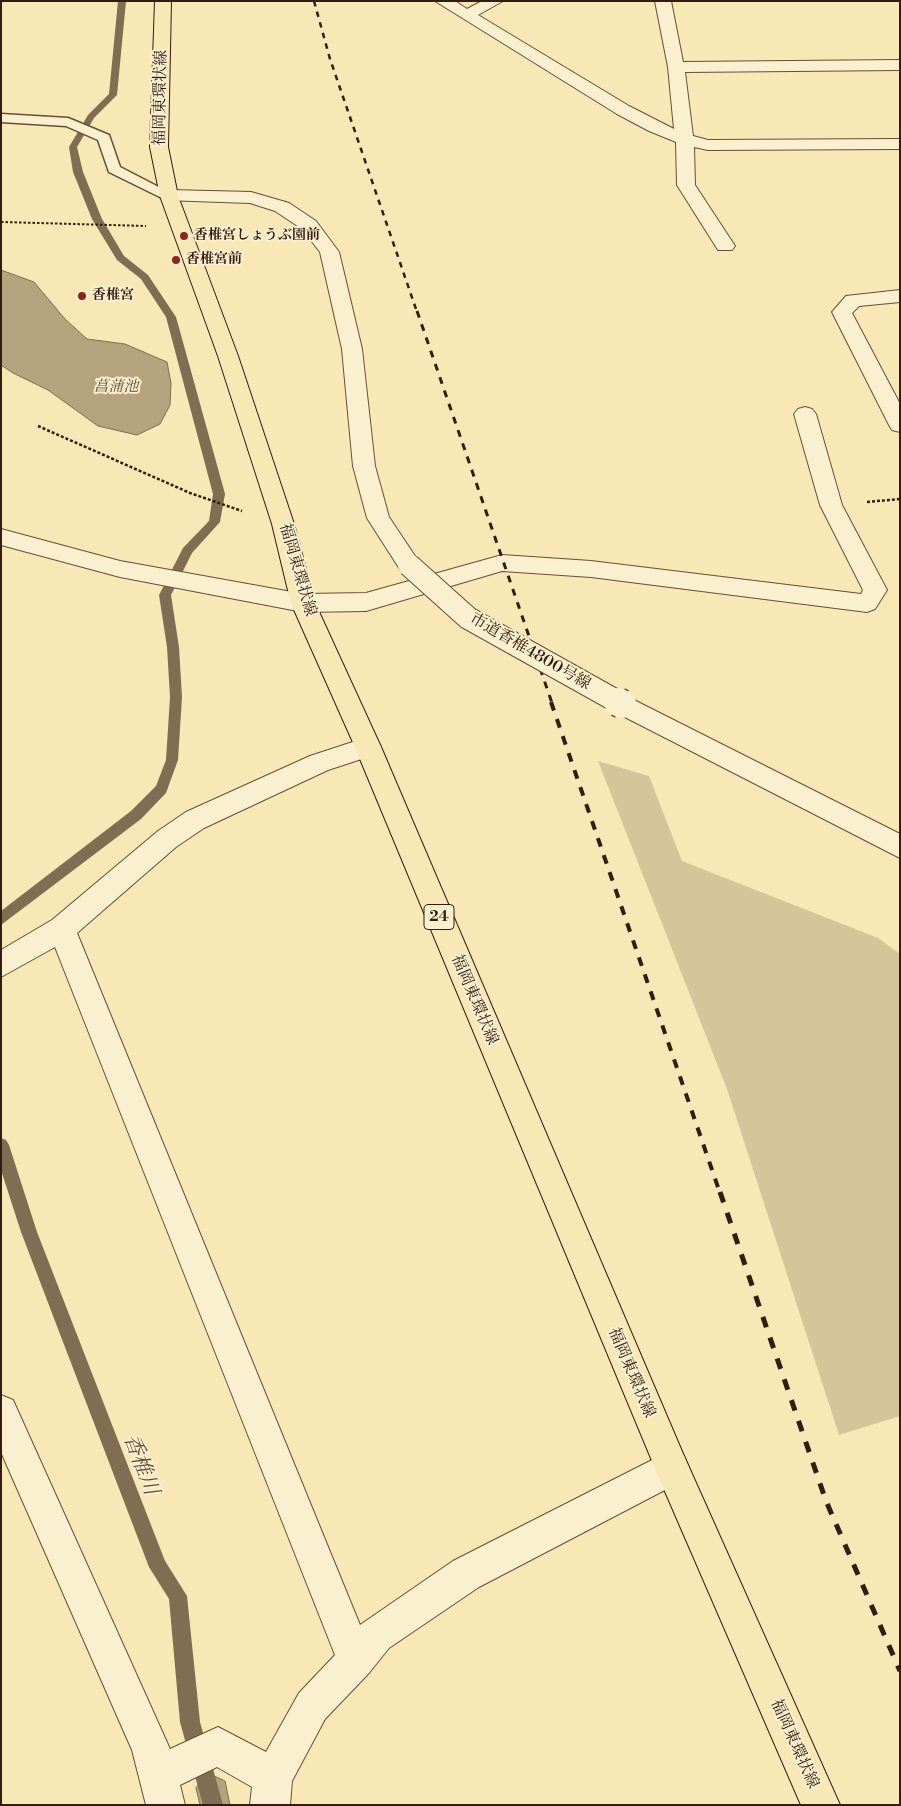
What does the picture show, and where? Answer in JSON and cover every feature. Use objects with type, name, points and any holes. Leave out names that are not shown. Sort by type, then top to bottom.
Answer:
[{"type":"main road","name":"福岡東環状線","points":[[163,1],[159,147],[169,196],[228,356],[283,524],[303,603],[368,747],[672,1468],[821,1805]]},
{"type":"street","points":[[444,1],[661,131],[684,140],[708,144],[900,144]]},
{"type":"street","points":[[466,15],[495,1]]},
{"type":"street","points":[[663,1],[676,67],[684,140],[686,185],[725,246]]},
{"type":"street","points":[[676,67],[900,65]]},
{"type":"street","name":"市道香椎4800号線","points":[[169,196],[251,198],[282,207],[309,225],[329,252],[352,349],[364,466],[378,518],[409,565],[468,618],[622,704],[900,847]]},
{"type":"street","points":[[900,296],[853,300],[842,312],[900,424]]},
{"type":"street","points":[[1,537],[120,569],[303,603],[366,602],[502,563],[591,569],[867,603],[875,590],[832,505],[805,414]]},
{"type":"street","points":[[1,965],[62,929],[167,839],[195,820],[318,763],[368,747]]},
{"type":"street","points":[[62,929],[356,1660]]},
{"type":"street","points":[[1,1412],[151,1748],[162,1790],[218,1746],[272,1791],[312,1706],[356,1660],[376,1635],[466,1574],[672,1468]]},
{"type":"lane","points":[[1,118],[68,122],[104,138],[114,169],[139,183],[169,196]]},
{"type":"path","points":[[1,222],[179,226]]},
{"type":"path","points":[[38,426],[190,493],[283,524]]},
{"type":"shaded area","points":[[598,761],[649,776],[682,861],[878,938],[900,954],[900,1416],[839,1435],[727,1089]]},
{"type":"water","name":"菖蒲池","points":[[1,270],[34,282],[65,319],[87,339],[125,344],[167,362],[171,383],[170,405],[160,424],[137,435],[98,426],[48,390],[1,365]]},
{"type":"water","points":[[208,1773],[225,1781],[230,1805],[200,1805],[196,1788]]},
{"type":"waterway","points":[[1,919],[136,815],[161,789],[172,760],[176,697],[173,647],[165,595],[187,551],[214,522],[219,494],[171,317],[145,277],[120,258],[97,219],[78,172],[73,147],[91,117],[113,95],[122,1]]},
{"type":"waterway","name":"香椎川","points":[[1,1145],[29,1232],[158,1567],[178,1596],[190,1722],[213,1805]]},
{"type":"railway","points":[[314,1],[330,59],[417,312]]},
{"type":"railway","points":[[417,311],[552,703]]},
{"type":"railway","points":[[551,702],[720,1193]]},
{"type":"railway","points":[[720,1192],[826,1501],[900,1671]]},
{"type":"place","name":"香椎宮しょうぶ園前","points":[[184,236]]},
{"type":"place","name":"香椎宮前","points":[[176,260]]},
{"type":"place","name":"香椎宮","points":[[82,296]]}]
